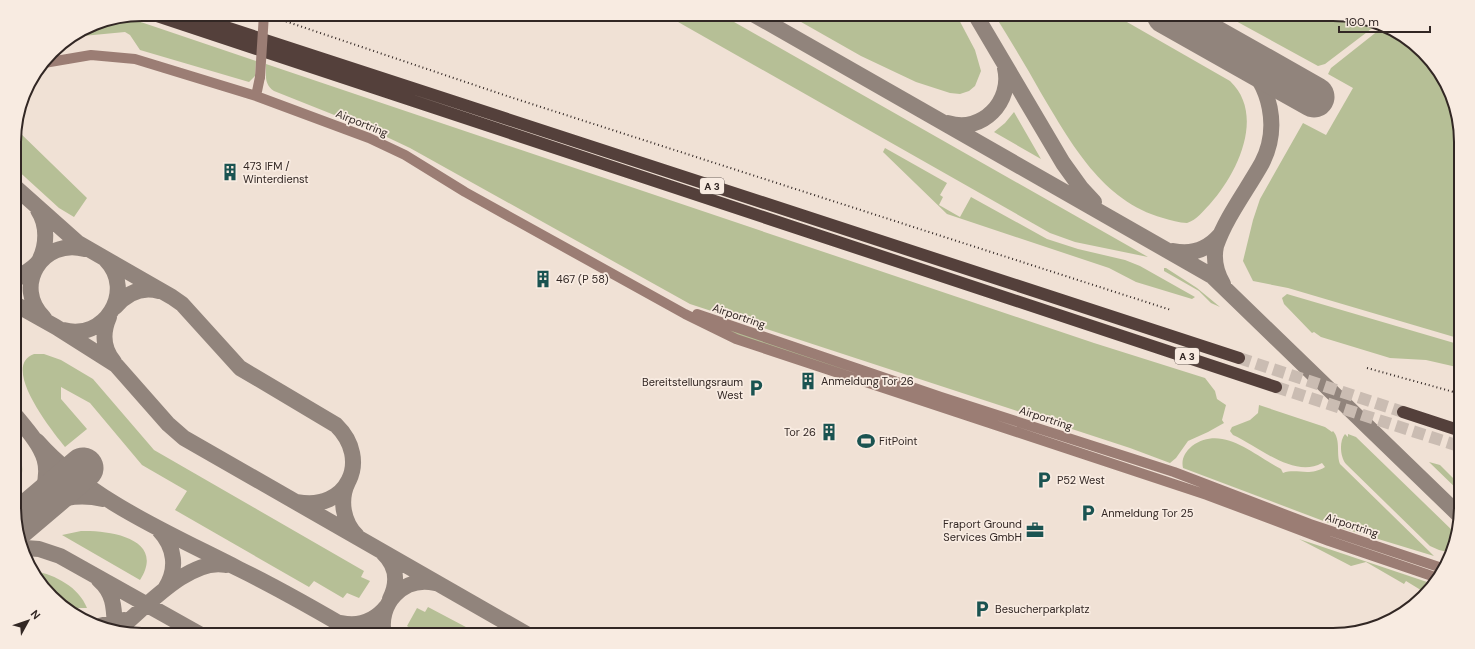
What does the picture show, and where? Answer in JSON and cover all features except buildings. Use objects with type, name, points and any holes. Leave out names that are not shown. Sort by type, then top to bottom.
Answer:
[{"type":"highway","name":"A 3","points":[[172,21],[1276,387]]},
{"type":"highway","name":"A 3","points":[[207,21],[1239,358]]},
{"type":"highway","points":[[1403,412],[1454,429]]},
{"type":"street","points":[[256,96],[260,77],[264,21]]},
{"type":"street","name":"Airportring","points":[[51,62],[91,56],[126,57],[156,64],[256,96],[383,144],[715,330],[755,346],[1207,495],[1329,541],[1432,576]]},
{"type":"street","name":"Airportring","points":[[644,290],[683,309],[717,321],[1174,472],[1310,524],[1438,567]]},
{"type":"green space","points":[[139,21],[256,61],[255,76],[249,82],[140,50],[130,35],[125,32],[85,36],[103,27],[119,23]]},
{"type":"green space","points":[[676,21],[732,21],[1148,257],[1075,242],[1050,233]]},
{"type":"green space","points":[[799,21],[960,21],[975,50],[981,71],[975,86],[969,91],[960,94],[950,93],[916,82],[861,56]]},
{"type":"green space","points":[[998,21],[1125,21],[1230,81],[1241,95],[1246,110],[1247,127],[1244,144],[1230,177],[1210,204],[1191,222],[1178,222],[1141,210],[1122,198],[1090,168],[1064,131]]},
{"type":"green space","points":[[1236,21],[1333,21],[1356,23],[1373,28],[1325,64],[1318,66]]},
{"type":"green space","points":[[1379,30],[1407,46],[1429,68],[1445,96],[1450,111],[1454,142],[1454,337],[1288,288],[1253,281],[1243,261],[1260,199],[1303,123],[1326,135],[1353,88],[1328,74],[1331,68]]},
{"type":"green space","points":[[266,64],[1094,343],[1205,378],[1215,391],[1217,399],[1226,405],[1222,420],[1224,423],[1188,441],[1176,458],[1170,463],[1130,448],[690,304],[410,148],[372,130],[274,91],[267,83]]},
{"type":"green space","points":[[1014,112],[1041,159],[994,132],[1005,123]]},
{"type":"green space","points":[[21,134],[87,198],[74,217],[59,208],[21,173]]},
{"type":"green space","points":[[885,148],[947,183],[940,195],[943,197],[939,205],[960,217],[971,197],[1047,239],[1078,249],[1125,260],[1140,266],[1195,297],[1192,299],[1136,282],[1109,268],[947,214],[883,152]]},
{"type":"green space","points":[[1164,268],[1197,288],[1220,307],[1211,303],[1199,291],[1164,271]]},
{"type":"green space","points":[[1287,294],[1454,343],[1454,366],[1426,360],[1390,358],[1321,337],[1314,332],[1312,333],[1284,304],[1282,298]]},
{"type":"green space","points":[[703,320],[847,368],[846,372],[730,333]]},
{"type":"green space","points":[[34,354],[44,354],[61,360],[93,379],[154,450],[364,571],[361,577],[370,581],[359,598],[347,593],[343,598],[314,581],[309,587],[175,510],[187,491],[142,465],[90,403],[61,387],[61,399],[87,429],[65,447],[41,414],[25,384],[23,371],[25,361]]},
{"type":"green space","points":[[1259,405],[1325,427],[1332,432],[1333,431],[1338,442],[1340,464],[1434,556],[1342,528],[1183,468],[1184,456],[1192,446],[1204,440],[1215,438],[1238,444],[1281,469],[1283,473],[1293,471],[1308,472],[1325,467],[1322,463],[1311,467],[1300,467],[1288,464],[1233,435],[1230,431],[1232,427],[1250,420],[1258,413]]},
{"type":"green space","points":[[1345,434],[1348,437],[1348,434],[1356,437],[1452,530],[1446,552],[1430,546],[1346,464],[1342,457],[1341,449]]},
{"type":"green space","points":[[21,461],[22,467],[21,477]]},
{"type":"green space","points":[[1429,462],[1440,465],[1454,479],[1454,486]]},
{"type":"green space","points":[[81,531],[107,532],[120,535],[141,546],[146,555],[146,566],[140,580],[62,535]]},
{"type":"green space","points":[[1299,539],[1428,582],[1421,590],[1406,581],[1404,584],[1366,562],[1351,566]]},
{"type":"green space","points":[[40,572],[66,583],[78,594],[87,608],[76,608],[68,603],[46,581]]},
{"type":"green space","points":[[428,607],[468,628],[410,628],[407,626],[417,608],[425,612]]},
{"type":"taxiway","points":[[765,21],[1212,276],[1454,510]]},
{"type":"taxiway","points":[[979,21],[1063,163],[1081,188],[1094,202]]},
{"type":"taxiway","points":[[1193,29],[1237,55],[1252,69],[1260,81],[1270,108],[1271,136],[1262,163],[1225,225],[1216,246],[1216,266],[1223,284]]},
{"type":"taxiway","points":[[948,123],[961,125],[972,124],[983,119],[992,112],[999,103],[1004,92],[1006,80],[1005,68]]},
{"type":"taxiway","points":[[21,192],[78,243],[182,304],[240,368],[336,425],[347,439],[352,453],[353,467],[349,480],[341,491],[329,499],[315,503],[297,502]]},
{"type":"taxiway","points":[[21,276],[39,261],[44,249],[44,222],[38,210]]},
{"type":"taxiway","points":[[1173,251],[1187,252],[1199,250],[1210,244],[1220,235]]},
{"type":"taxiway","points":[[44,318],[35,306],[31,292],[32,279],[36,267],[45,257],[56,250],[70,247],[85,249]]},
{"type":"taxiway","points":[[63,330],[78,332],[91,328],[103,321],[111,311],[116,299],[118,286],[114,272],[106,260]]},
{"type":"taxiway","points":[[115,307],[129,294],[146,289],[159,291]]},
{"type":"taxiway","points":[[21,307],[56,327],[116,365],[168,424],[184,438],[516,628]]},
{"type":"taxiway","points":[[109,317],[105,329],[105,341],[110,357],[114,362]]},
{"type":"taxiway","points":[[21,423],[40,448],[46,469],[46,480],[36,509]]},
{"type":"taxiway","points":[[37,441],[58,462],[81,481],[132,514],[270,585],[347,628]]},
{"type":"taxiway","points":[[348,482],[345,489],[343,503],[344,510],[348,524],[357,536]]},
{"type":"taxiway","points":[[36,509],[69,497],[86,496],[103,499]]},
{"type":"taxiway","points":[[159,530],[169,544],[173,558],[172,574],[165,589]]},
{"type":"taxiway","points":[[28,548],[39,549],[60,556],[189,628]]},
{"type":"taxiway","points":[[383,553],[391,563],[395,575],[393,593],[390,599]]},
{"type":"taxiway","points":[[122,626],[169,586],[183,576],[198,569],[212,565],[226,565]]},
{"type":"taxiway","points":[[99,580],[104,585],[111,597],[114,609],[115,625]]},
{"type":"taxiway","points":[[383,628],[385,613],[389,603],[403,588],[423,582],[435,583]]},
{"type":"taxiway","points":[[341,623],[354,624],[366,622],[377,616],[387,606]]},
{"type":"taxiway","points":[[109,624],[124,620]]},
{"type":"runway","points":[[1179,21],[1314,97]]},
{"type":"runway","points":[[22,520],[83,468]]},
{"type":"tunnel","points":[[1239,358],[1403,412]]},
{"type":"tunnel","points":[[1276,387],[1454,444]]},
{"type":"railway","points":[[285,21],[510,97],[1171,310]]},
{"type":"railway","points":[[1367,368],[1454,392]]},
{"type":"place","name":"473 IFM / Winterdienst","points":[[230,172]]},
{"type":"place","name":"467 (P 58)","points":[[543,279]]},
{"type":"place","name":"Anmeldung Tor 26","points":[[808,381]]},
{"type":"place","name":"Bereitstellungsraum West","points":[[756,388]]},
{"type":"place","name":"Tor 26","points":[[829,432]]},
{"type":"place","name":"FitPoint","points":[[866,441]]},
{"type":"place","name":"P52 West","points":[[1044,480]]},
{"type":"place","name":"Anmeldung Tor 25","points":[[1088,513]]},
{"type":"place","name":"Fraport Ground Services GmbH","points":[[1035,530]]},
{"type":"place","name":"Besucherparkplatz","points":[[982,609]]}]
